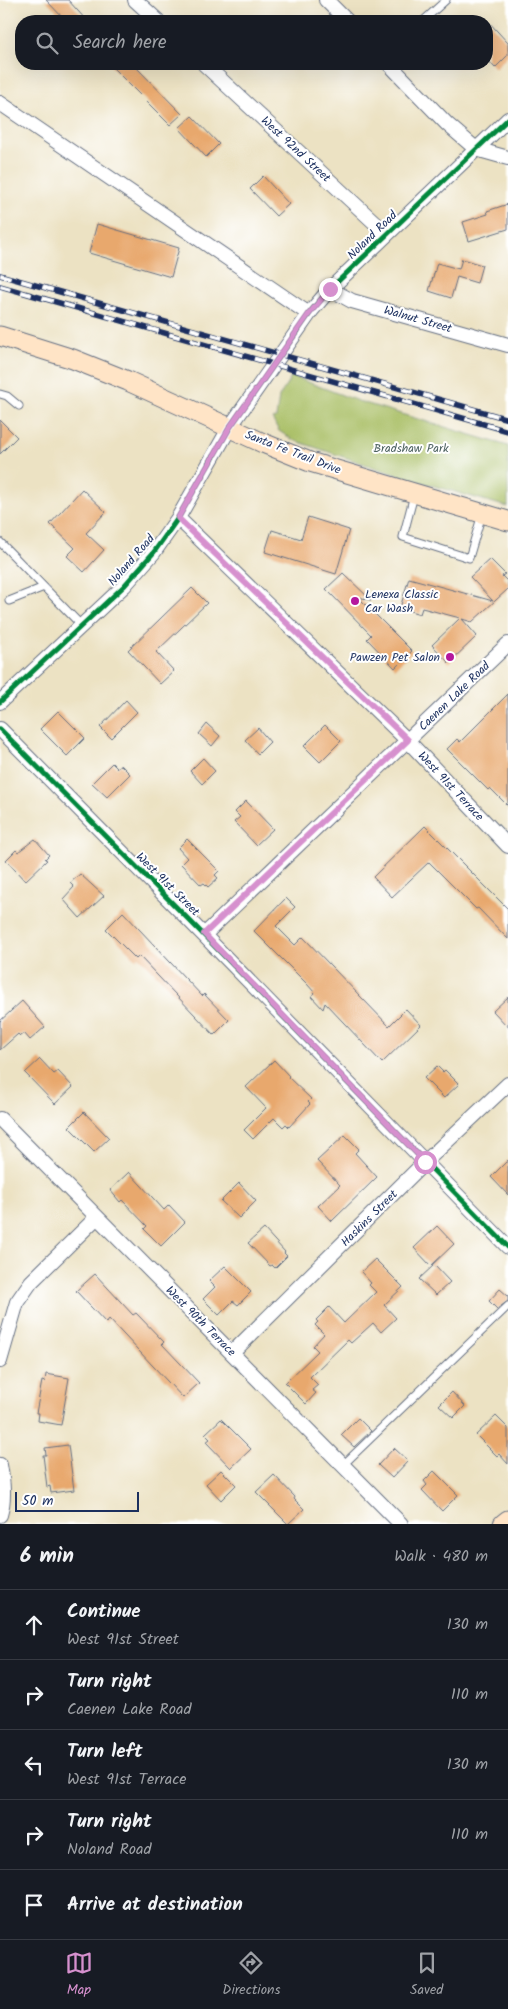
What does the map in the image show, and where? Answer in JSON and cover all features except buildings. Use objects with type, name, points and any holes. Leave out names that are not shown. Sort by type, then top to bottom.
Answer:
[{"type":"main road","name":"Santa Fe Trail Drive","points":[[0,336],[73,359],[120,378],[310,462],[508,521]]},
{"type":"main road","points":[[503,1524],[508,1520]]},
{"type":"street","points":[[135,0],[151,15]]},
{"type":"street","points":[[326,0],[341,15]]},
{"type":"street","name":"West 92nd Street","points":[[210,70],[387,234]]},
{"type":"street","points":[[395,70],[447,124],[476,149],[508,158]]},
{"type":"street","points":[[0,103],[309,314]]},
{"type":"street","name":"Noland Road","points":[[0,702],[124,586],[154,552],[178,518],[230,427],[309,314],[330,289],[508,119]]},
{"type":"street","name":"Walnut Street","points":[[330,289],[352,301],[508,344]]},
{"type":"street","name":"West 91st Terrace","points":[[178,518],[408,740],[508,846]]},
{"type":"street","name":"Caenen Lake Road","points":[[204,934],[508,644]]},
{"type":"street","name":"West 91st Street","points":[[0,729],[204,934],[508,1247]]},
{"type":"street","name":"Haskins Street","points":[[232,1353],[425,1162],[508,1084]]},
{"type":"street","name":"West 90th Terrace","points":[[0,1119],[401,1524]]},
{"type":"street","points":[[0,1361],[17,1302],[26,1288],[97,1217]]},
{"type":"street","points":[[0,1465],[3,1482],[3,1505],[0,1515]]},
{"type":"lane","points":[[430,15],[446,0]]},
{"type":"lane","points":[[0,394],[7,396],[19,406]]},
{"type":"lane","points":[[414,494],[402,537],[469,558],[483,513]]},
{"type":"lane","points":[[0,542],[81,625]]},
{"type":"lane","points":[[9,602],[44,587]]},
{"type":"lane","points":[[343,1466],[508,1306]]},
{"type":"green space","name":"Bradshaw Park","points":[[292,376],[358,401],[508,446],[508,507],[406,478],[293,440],[279,431],[272,419],[276,418],[279,397]]},
{"type":"railway","points":[[0,275],[508,419]]},
{"type":"railway","points":[[0,286],[508,431]]},
{"type":"cycle path","points":[[0,702],[124,586],[154,552],[178,518],[230,427],[312,310],[330,289],[508,119]]},
{"type":"cycle path","points":[[0,729],[508,1247]]},
{"type":"place","name":"Lenexa Classic Car Wash","points":[[355,601]]},
{"type":"place","name":"Pawzen Pet Salon","points":[[450,657]]},
{"type":"route","points":[[330,289],[309,314],[230,427],[178,518],[408,740],[204,934],[425,1162]]}]
